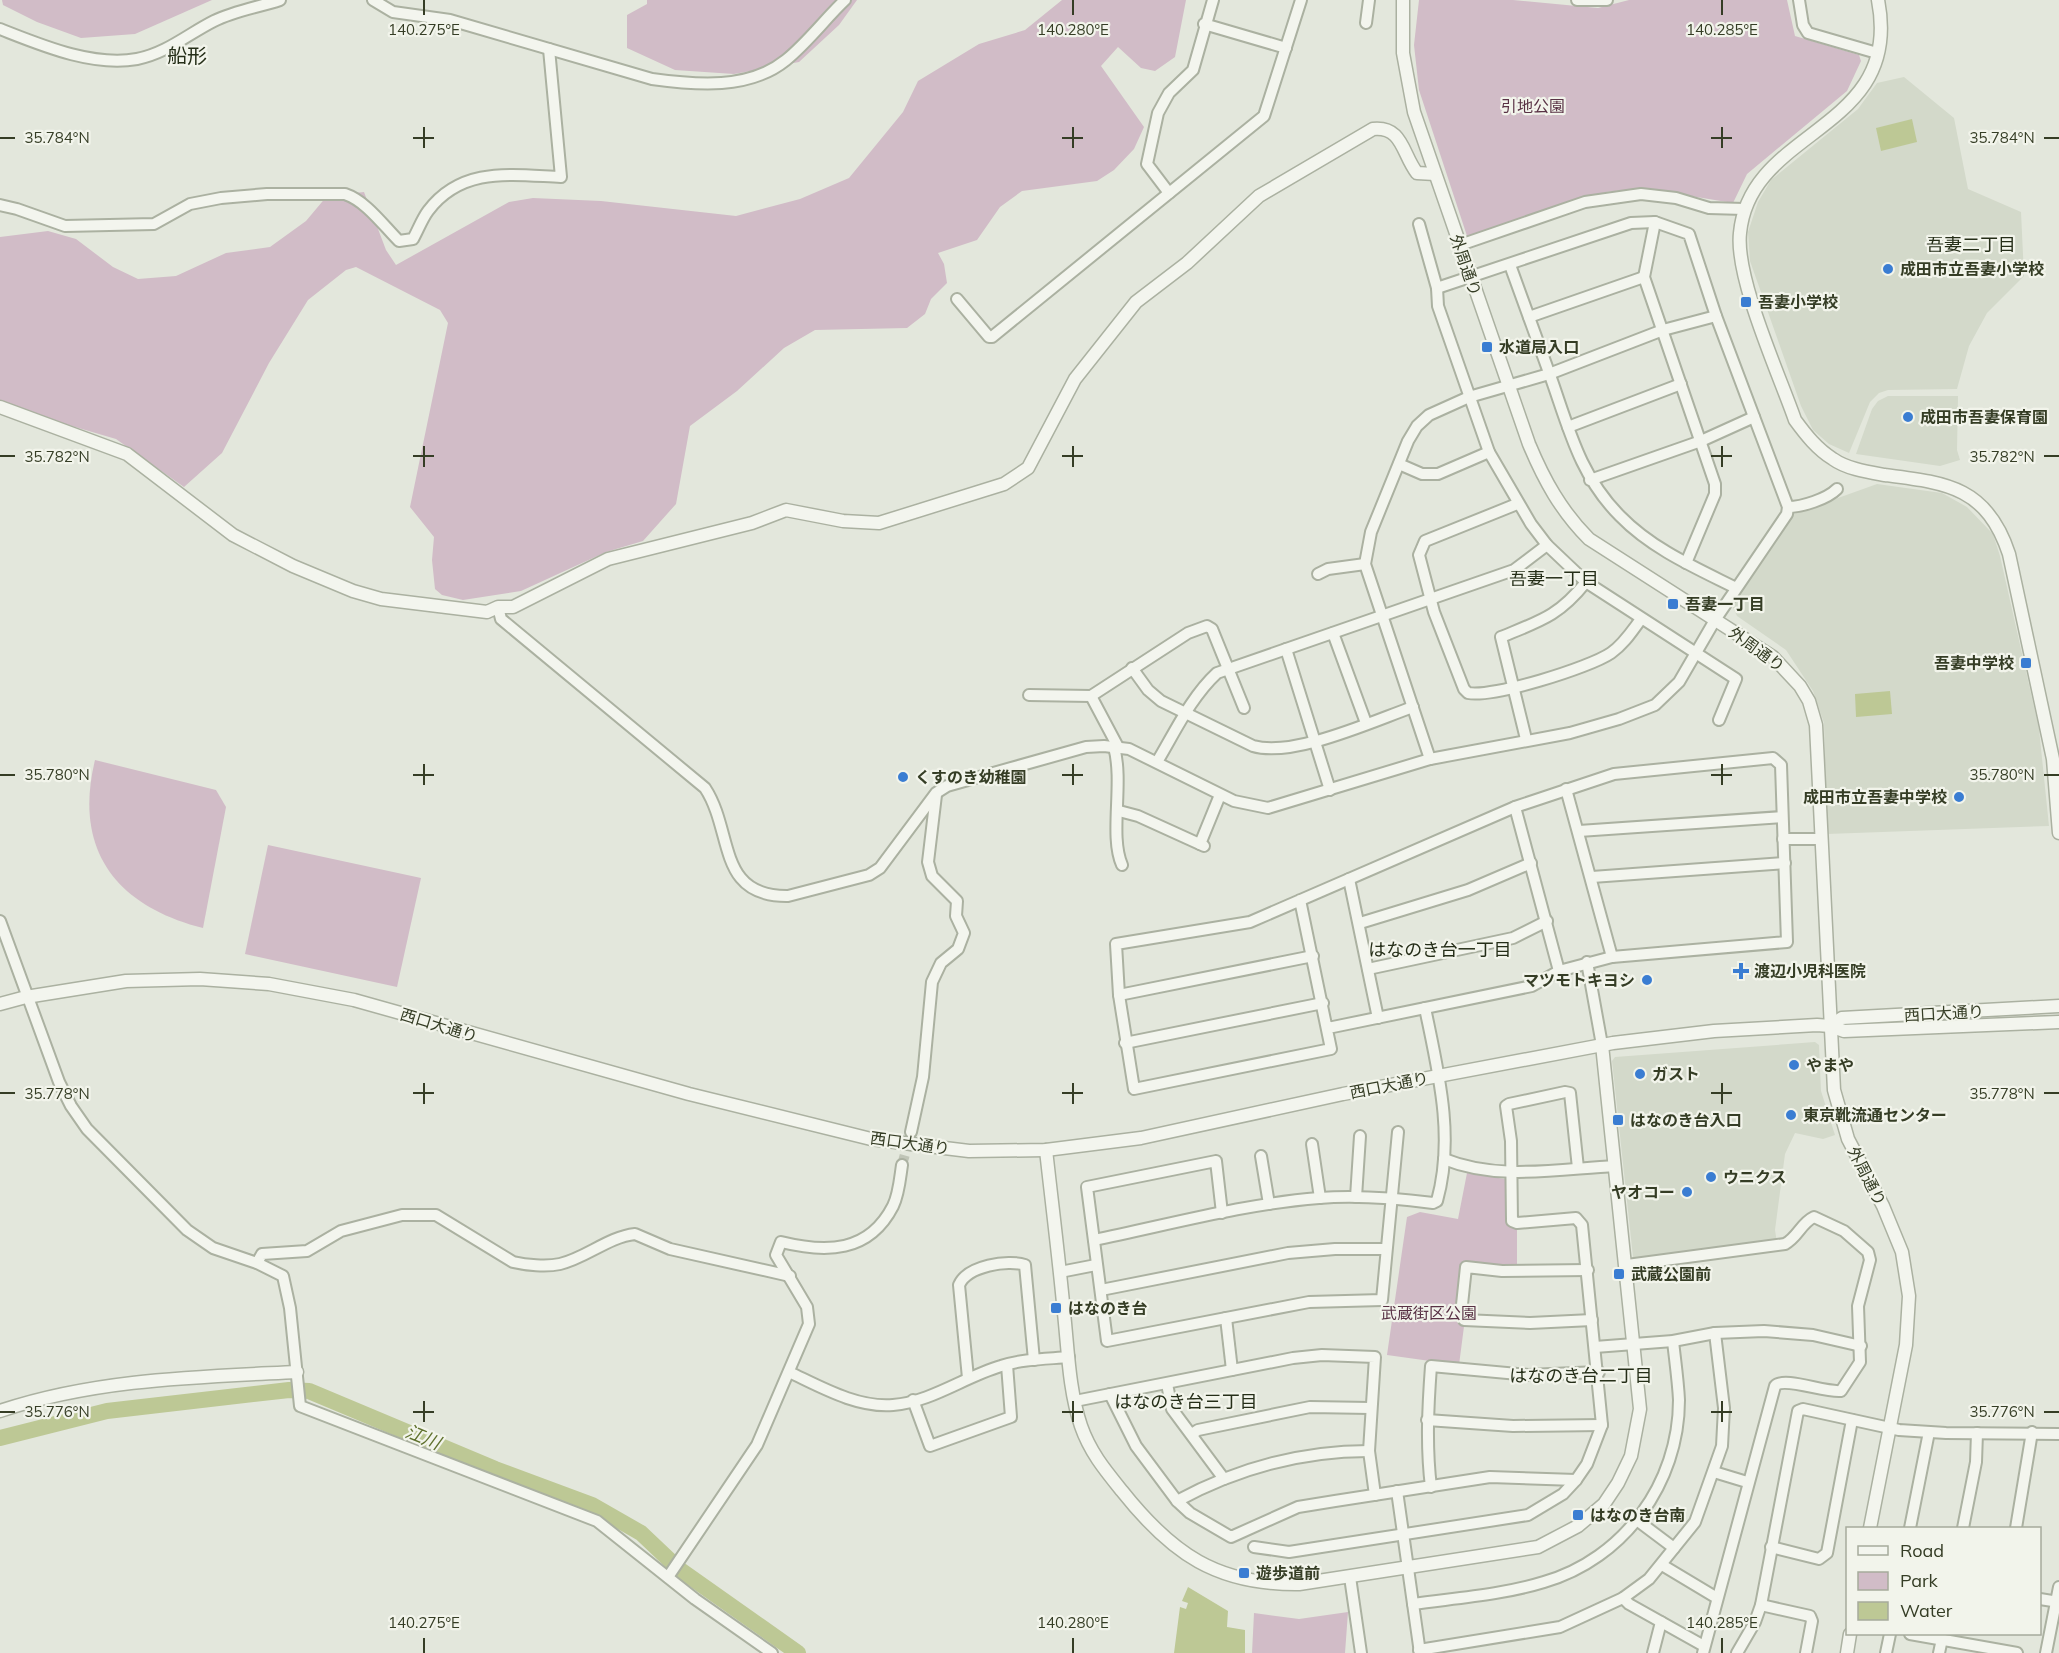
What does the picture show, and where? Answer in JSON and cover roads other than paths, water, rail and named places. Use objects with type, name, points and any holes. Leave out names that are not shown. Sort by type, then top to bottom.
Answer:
[{"type":"street","points":[[0,29],[55,48],[91,57],[136,59],[172,47],[216,20],[280,0]]},
{"type":"street","points":[[373,0],[393,12],[450,20],[651,79],[683,83],[729,83],[753,77],[784,62],[845,0]]},
{"type":"street","points":[[1169,193],[1147,164],[1158,113],[1169,93],[1193,70],[1204,24],[1213,0]]},
{"type":"street","points":[[957,299],[989,337],[992,337],[1264,116],[1301,0]]},
{"type":"street","points":[[1366,22],[1369,0]]},
{"type":"street","name":"外周通り","points":[[1403,0],[1403,53],[1408,92],[1508,387],[1540,470],[1560,506],[1579,529],[1604,550],[1760,648],[1783,666],[1809,701],[1816,725],[1832,1076],[1842,1123],[1890,1221],[1902,1252],[1907,1278],[1909,1318],[1906,1345],[1870,1527]]},
{"type":"street","points":[[1577,0],[1607,0]]},
{"type":"street","points":[[1799,0],[1803,25],[1808,33],[1877,53]]},
{"type":"street","points":[[1878,0],[1881,24],[1877,53],[1870,75],[1847,107],[1764,172],[1744,209],[1740,233],[1741,265],[1795,420],[1807,437],[1834,460],[1855,469],[1950,486],[1977,503],[1992,517],[2003,536],[2053,759],[2059,832]]},
{"type":"street","points":[[1204,24],[1286,48]]},
{"type":"street","points":[[0,206],[65,226],[154,224],[190,204],[221,198],[267,194],[345,194],[353,196],[399,241],[413,240],[427,212],[460,182],[483,176],[561,177],[549,49]]},
{"type":"street","points":[[0,407],[127,454],[233,536],[266,554],[353,591],[381,599],[438,608],[487,612],[498,607],[520,604],[608,559],[752,523],[786,510],[843,521],[879,523],[1004,484],[1028,468],[1072,384],[1136,302],[1186,263],[1260,196],[1373,129],[1382,128],[1396,134],[1417,173],[1422,176],[1435,174]]},
{"type":"street","points":[[1460,245],[1585,202],[1641,194],[1676,198],[1710,208],[1744,209]]},
{"type":"street","points":[[498,607],[501,619],[705,788],[714,801],[735,874],[762,895],[788,896],[869,875],[880,868],[936,793],[947,786],[1086,747],[1129,749],[1220,795],[1245,805],[1268,808],[1430,759],[1592,728],[1655,705],[1679,682],[1715,620],[1787,514],[1788,507],[1716,316],[1689,234],[1655,222],[1632,223],[1510,266],[1437,288]]},
{"type":"street","points":[[1655,222],[1644,277],[1715,484],[1715,494],[1686,563]]},
{"type":"street","points":[[1419,224],[1437,288],[1438,306],[1469,397],[1489,452],[1517,504],[1547,545],[1586,582],[1736,679],[1719,720]]},
{"type":"street","points":[[1510,266],[1573,447],[1590,480],[1621,517],[1641,534],[1686,563],[1736,588]]},
{"type":"street","points":[[1529,317],[1644,277]]},
{"type":"street","points":[[1430,759],[1365,564],[1371,532],[1413,432],[1422,420],[1469,397],[1549,374],[1662,330],[1716,316]]},
{"type":"street","points":[[1568,428],[1681,384]]},
{"type":"street","points":[[1590,480],[1701,441],[1754,417]]},
{"type":"street","points":[[1399,464],[1422,474],[1438,474],[1489,452]]},
{"type":"street","points":[[1788,507],[1795,507],[1832,494],[1837,489]]},
{"type":"street","points":[[1517,504],[1422,544],[1418,561],[1464,689],[1472,694],[1506,691],[1609,655],[1623,643],[1641,619]]},
{"type":"street","points":[[1157,762],[1205,684],[1227,668],[1383,617],[1514,570],[1547,545]]},
{"type":"street","points":[[1318,574],[1328,569],[1365,564]]},
{"type":"street","points":[[1526,739],[1501,637],[1552,616],[1572,600],[1586,582]]},
{"type":"street","points":[[1029,695],[1091,696],[1188,633],[1207,626],[1212,629],[1244,708]]},
{"type":"street","points":[[1333,633],[1366,723]]},
{"type":"street","points":[[1286,648],[1330,790]]},
{"type":"street","points":[[1132,668],[1154,695],[1259,748],[1284,748],[1316,741],[1413,707]]},
{"type":"street","points":[[1091,696],[1116,741],[1114,747],[1119,765],[1117,848],[1122,865]]},
{"type":"street","points":[[1300,900],[1331,1049],[1134,1089],[1119,995],[1116,944],[1250,922],[1300,900],[1515,807],[1614,774],[1773,758],[1781,765],[1787,942],[1612,957],[1558,971],[1532,986],[1328,1028]]},
{"type":"street","points":[[1566,789],[1592,877],[1612,957]]},
{"type":"street","points":[[911,1132],[923,1077],[932,982],[941,963],[958,949],[964,933],[956,916],[957,901],[932,876],[928,862],[936,793]]},
{"type":"street","points":[[1119,811],[1138,816],[1202,845],[1220,795]]},
{"type":"street","points":[[1515,807],[1547,921],[1558,971]]},
{"type":"street","points":[[1579,831],[1782,817]]},
{"type":"street","points":[[1783,839],[1821,838]]},
{"type":"street","points":[[1360,923],[1458,893],[1531,863]]},
{"type":"street","points":[[1592,877],[1785,863]]},
{"type":"street","points":[[1349,879],[1378,1018]]},
{"type":"street","points":[[0,921],[26,997],[65,1096],[87,1129],[197,1239],[213,1248],[257,1263],[283,1276],[290,1308],[300,1406],[597,1521],[695,1599],[772,1653]]},
{"type":"street","points":[[1368,969],[1505,940],[1547,921]]},
{"type":"street","points":[[1119,995],[1313,956]]},
{"type":"street","points":[[1046,1150],[1069,1357],[1080,1424],[1094,1455],[1148,1524],[1173,1546],[1197,1562],[1231,1577],[1275,1585],[1299,1584],[1538,1547],[1578,1526],[1604,1504],[1632,1456],[1640,1409],[1627,1265],[1602,1045],[1587,962]]},
{"type":"street","name":"西口大通り","points":[[0,1004],[89,986],[158,979],[269,984],[354,1000],[490,1040],[622,1073],[689,1094],[871,1139],[969,1151],[1046,1150],[1141,1138],[1439,1076],[1602,1045],[1714,1031],[1830,1026],[1844,1031],[2059,1022]]},
{"type":"street","points":[[1125,1043],[1323,1003]]},
{"type":"street","name":"西口大通り","points":[[1830,1026],[1842,1018],[2059,1006]]},
{"type":"street","points":[[1094,1240],[1269,1204],[1320,1198],[1391,1198],[1432,1203],[1437,1201],[1444,1159],[1444,1110],[1425,1008]]},
{"type":"street","points":[[1254,1547],[1289,1552],[1527,1515],[1563,1494],[1576,1480],[1587,1464],[1602,1425],[1599,1371],[1580,1220],[1576,1218],[1517,1223],[1512,1221],[1511,1141],[1506,1106],[1565,1092],[1572,1097],[1578,1168]]},
{"type":"street","points":[[1222,1213],[1216,1161],[1087,1187],[1107,1341],[1309,1302],[1382,1300],[1398,1132]]},
{"type":"street","points":[[1356,1197],[1360,1136]]},
{"type":"street","points":[[1312,1144],[1320,1198]]},
{"type":"street","points":[[1262,1156],[1269,1204]]},
{"type":"street","points":[[1444,1159],[1468,1169],[1495,1173],[1615,1166]]},
{"type":"street","points":[[668,1577],[757,1445],[808,1324],[807,1307],[776,1255],[781,1242],[818,1250],[835,1249],[870,1235],[881,1224],[894,1204],[902,1165]]},
{"type":"street","points":[[257,1263],[264,1253],[307,1251],[341,1231],[402,1215],[436,1215],[513,1262],[524,1264],[559,1264],[606,1243],[635,1234],[670,1249],[790,1276]]},
{"type":"street","points":[[1623,1598],[1629,1604],[1703,1649],[1775,1386],[1783,1382],[1832,1392],[1841,1391],[1860,1362],[1858,1306],[1870,1260],[1868,1252],[1844,1231],[1814,1217],[1807,1221],[1796,1238],[1785,1244],[1627,1265]]},
{"type":"street","points":[[1101,1290],[1288,1253],[1335,1249],[1386,1249]]},
{"type":"street","points":[[968,1378],[959,1285],[969,1274],[986,1267],[1025,1265],[1034,1360]]},
{"type":"street","points":[[1060,1272],[1096,1265]]},
{"type":"street","points":[[1588,1270],[1502,1271],[1466,1267],[1461,1314],[1464,1320],[1493,1323],[1592,1320]]},
{"type":"street","points":[[1226,1318],[1232,1370]]},
{"type":"street","points":[[1595,1347],[1673,1341],[1715,1333],[1764,1331],[1813,1335],[1861,1346]]},
{"type":"street","points":[[1397,1491],[1420,1652],[1542,1632],[1578,1620],[1623,1598],[1649,1579],[1695,1522],[1714,1472],[1725,1429],[1715,1333]]},
{"type":"street","points":[[1413,1604],[1515,1589],[1558,1578],[1600,1556],[1638,1521],[1664,1475],[1673,1443],[1679,1400],[1673,1341]]},
{"type":"street","points":[[1075,1401],[1293,1358],[1322,1355],[1375,1357],[1369,1451],[1375,1495]]},
{"type":"street","points":[[789,1371],[834,1393],[860,1401],[894,1405],[919,1401],[968,1378],[1007,1365],[1069,1357]]},
{"type":"street","points":[[914,1400],[930,1446],[1011,1417],[1007,1365]]},
{"type":"street","points":[[1431,1486],[1427,1458],[1426,1420],[1431,1366],[1528,1375],[1599,1371]]},
{"type":"street","points":[[0,1411],[66,1393],[109,1386],[182,1378],[297,1374]]},
{"type":"street","points":[[1167,1384],[1172,1409],[1224,1479]]},
{"type":"street","points":[[1110,1394],[1136,1446],[1177,1501],[1190,1514],[1231,1537],[1298,1507],[1502,1477],[1576,1480]]},
{"type":"street","points":[[1192,1434],[1198,1430],[1310,1407],[1370,1408]]},
{"type":"street","points":[[1737,1653],[1755,1622],[1761,1605],[1798,1411],[1803,1409],[1888,1428],[1929,1432],[2059,1434]]},
{"type":"street","points":[[1426,1420],[1513,1425],[1602,1425]]},
{"type":"street","points":[[1771,1547],[1819,1559],[1827,1553],[1852,1420]]},
{"type":"street","points":[[1910,1527],[1929,1432]]},
{"type":"street","points":[[2016,1527],[2032,1432]]},
{"type":"street","points":[[1963,1527],[1976,1462],[1977,1433]]},
{"type":"street","points":[[1177,1501],[1224,1479],[1278,1461],[1342,1451],[1369,1451]]},
{"type":"street","points":[[1714,1472],[1747,1482]]},
{"type":"street","points":[[1638,1521],[1674,1548]]},
{"type":"street","points":[[1662,1565],[1717,1598]]},
{"type":"street","points":[[1350,1576],[1361,1653]]},
{"type":"street","points":[[2046,1653],[2059,1587]]},
{"type":"street","points":[[2041,1599],[2057,1602]]},
{"type":"street","points":[[1761,1605],[1810,1616],[1812,1621],[1806,1653]]},
{"type":"street","points":[[1653,1653],[1661,1622]]},
{"type":"street","points":[[1847,1653],[1850,1635]]},
{"type":"street","points":[[1886,1653],[1890,1635]]},
{"type":"street","points":[[1915,1635],[1994,1651],[2017,1653]]},
{"type":"street","points":[[1940,1653],[1942,1640]]},
{"type":"water","points":[[1912,119],[1917,142],[1881,151],[1876,128]]},
{"type":"water","points":[[1890,691],[1892,714],[1856,717],[1855,694]]},
{"type":"water","points":[[1188,1587],[1228,1611],[1227,1627],[1245,1630],[1245,1653],[1174,1653],[1180,1607],[1186,1609],[1188,1603],[1182,1601]]},
{"type":"waterway","name":"江川","points":[[0,1438],[107,1411],[289,1390],[309,1391],[495,1469],[592,1505],[641,1533],[679,1569],[798,1653]]},
{"type":"tunnel","points":[[902,1165],[910,1136]]},
{"type":"place","name":"成田市立吾妻小学校","points":[[1888,269]]},
{"type":"place","name":"吾妻小学校","points":[[1746,302]]},
{"type":"place","name":"水道局入口","points":[[1487,347]]},
{"type":"place","name":"成田市吾妻保育園","points":[[1908,417]]},
{"type":"place","name":"吾妻一丁目","points":[[1673,604]]},
{"type":"place","name":"吾妻中学校","points":[[2026,663]]},
{"type":"place","name":"くすのき幼稚園","points":[[903,777]]},
{"type":"place","name":"成田市立吾妻中学校","points":[[1959,797]]},
{"type":"place","name":"渡辺小児科医院","points":[[1741,971]]},
{"type":"place","name":"マツモトキヨシ","points":[[1647,980]]},
{"type":"place","name":"やまや","points":[[1794,1065]]},
{"type":"place","name":"ガスト","points":[[1640,1074]]},
{"type":"place","name":"東京靴流通センター","points":[[1791,1115]]},
{"type":"place","name":"はなのき台入口","points":[[1618,1120]]},
{"type":"place","name":"ウニクス","points":[[1711,1177]]},
{"type":"place","name":"ヤオコー","points":[[1687,1192]]},
{"type":"place","name":"武蔵公園前","points":[[1619,1274]]},
{"type":"place","name":"はなのき台","points":[[1056,1308]]},
{"type":"place","name":"はなのき台南","points":[[1578,1515]]},
{"type":"place","name":"遊歩道前","points":[[1244,1573]]},
{"type":"district","name":"船形","points":[[187,55]]},
{"type":"district","name":"吾妻二丁目","points":[[1971,244]]},
{"type":"district","name":"吾妻一丁目","points":[[1554,578]]},
{"type":"district","name":"はなのき台一丁目","points":[[1440,949]]},
{"type":"district","name":"はなのき台二丁目","points":[[1581,1375]]},
{"type":"district","name":"はなのき台三丁目","points":[[1186,1401]]},
{"type":"park label","name":"引地公園","points":[[1533,106]]},
{"type":"park label","name":"武蔵街区公園","points":[[1429,1313]]}]
